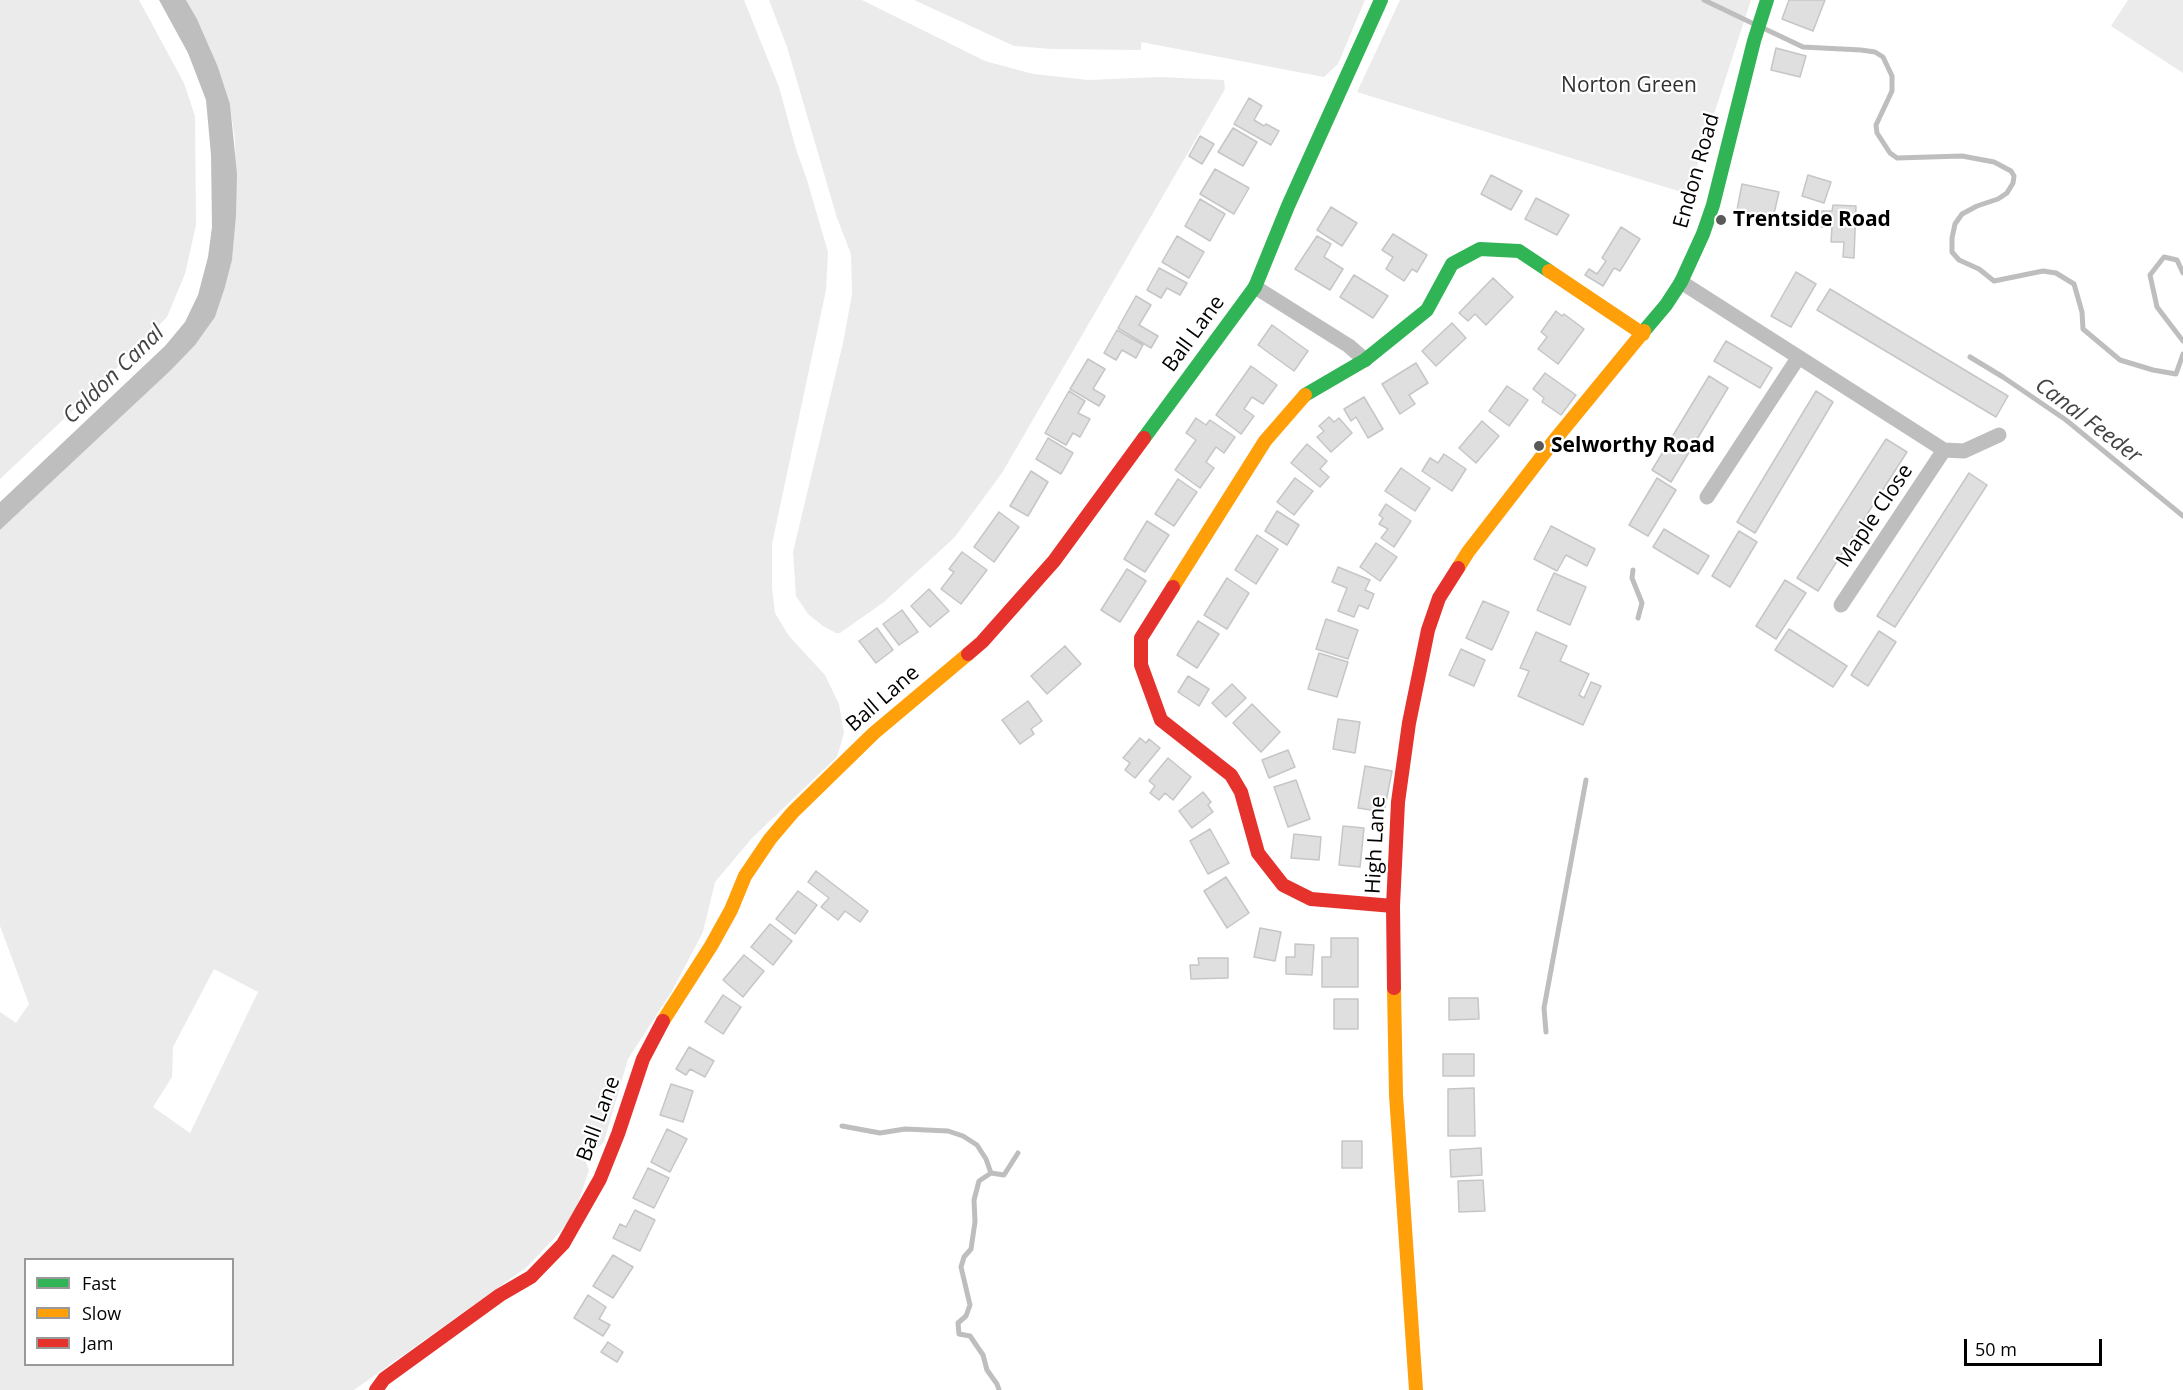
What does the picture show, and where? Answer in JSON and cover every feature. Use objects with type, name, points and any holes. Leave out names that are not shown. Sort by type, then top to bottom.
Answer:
[{"type":"street","name":"Ball Lane","points":[[376,1390],[384,1379],[500,1295],[531,1276],[563,1244],[600,1179],[643,1059],[669,1010],[721,928],[745,876],[770,839],[793,812],[874,733],[982,642],[1054,561],[1255,287],[1288,206],[1381,0]]},
{"type":"street","name":"Endon Road","points":[[1615,367],[1666,305],[1681,282],[1703,234],[1713,205],[1754,41],[1766,3]]},
{"type":"street","points":[[1393,906],[1311,899],[1283,885],[1258,853],[1241,792],[1231,774],[1161,720],[1141,665],[1141,638],[1265,441],[1304,396],[1365,360],[1427,310],[1452,264],[1480,249],[1519,251],[1643,333]]},
{"type":"street","points":[[1681,282],[1944,450],[1964,451],[1999,435]]},
{"type":"street","points":[[1255,287],[1349,346],[1365,360]]},
{"type":"street","points":[[1707,497],[1798,358]]},
{"type":"street","name":"High Lane","points":[[1416,1390],[1396,1095],[1393,906],[1398,802],[1409,723],[1428,630],[1438,598],[1468,552],[1553,442],[1615,367]]},
{"type":"street","name":"Maple Close","points":[[1841,605],[1944,450]]},
{"type":"green space","points":[[0,0],[139,0],[184,83],[195,116],[196,225],[185,274],[167,317],[101,384],[0,479]]},
{"type":"green space","points":[[186,0],[744,0],[779,87],[828,252],[826,290],[772,544],[772,588],[775,613],[789,636],[825,675],[839,704],[844,733],[837,757],[753,837],[715,882],[703,932],[672,991],[628,1059],[604,1142],[585,1160],[589,1170],[573,1218],[527,1267],[354,1390],[0,1390],[0,1012],[16,1023],[29,1004],[0,926],[0,530],[170,371],[215,317],[232,260],[236,216],[235,141],[230,104],[218,67]],"holes":[[[214,969],[258,992],[190,1133],[153,1107],[172,1077],[173,1047]]]},
{"type":"green space","points":[[769,0],[862,0],[985,61],[1033,74],[1089,80],[1159,77],[1224,80],[1225,89],[1002,473],[954,538],[884,602],[840,633],[823,626],[808,614],[796,596],[793,552],[843,343],[852,294],[851,254],[837,218],[787,47]]},
{"type":"green space","points":[[914,0],[1365,0],[1338,64],[1324,77],[1141,42],[1141,50],[1052,49],[1014,46]]},
{"type":"green space","name":"Norton Green","points":[[1400,0],[1751,0],[1688,194],[1357,92]]},
{"type":"green space","points":[[2128,0],[2183,0],[2183,73],[2111,26]]},
{"type":"shaded area","points":[[159,0],[186,0],[218,67],[230,104],[237,174],[236,216],[232,260],[225,287],[215,317],[195,345],[0,530],[0,502],[165,346],[185,322],[198,295],[208,257],[212,227],[211,155],[206,100],[188,53]]},
{"type":"building","points":[[1789,0],[1825,0],[1813,31],[1782,19]]},
{"type":"building","points":[[1776,48],[1806,56],[1800,77],[1771,70]]},
{"type":"building","points":[[1249,98],[1262,106],[1254,120],[1279,131],[1271,145],[1234,124]]},
{"type":"building","points":[[1233,128],[1257,142],[1243,166],[1218,152]]},
{"type":"building","points":[[1200,136],[1214,144],[1202,164],[1189,156]]},
{"type":"building","points":[[1215,169],[1249,188],[1234,214],[1200,194]]},
{"type":"building","points":[[1491,175],[1522,191],[1511,210],[1481,194]]},
{"type":"building","points":[[1808,175],[1831,182],[1824,203],[1802,196]]},
{"type":"building","points":[[1742,184],[1779,192],[1773,218],[1737,210]]},
{"type":"building","points":[[1536,198],[1569,215],[1557,235],[1525,219]]},
{"type":"building","points":[[1200,199],[1225,214],[1210,241],[1185,226]]},
{"type":"building","points":[[1833,205],[1856,206],[1854,258],[1843,257],[1844,242],[1831,242],[1832,227],[1821,227],[1822,211],[1832,211]]},
{"type":"building","points":[[1331,207],[1357,223],[1342,246],[1317,230]]},
{"type":"building","points":[[1621,227],[1640,239],[1620,271],[1614,268],[1603,286],[1585,275],[1589,269],[1597,274],[1606,261],[1602,258]]},
{"type":"building","points":[[1393,234],[1427,255],[1417,272],[1412,269],[1404,281],[1386,269],[1393,257],[1382,250]]},
{"type":"building","points":[[1177,236],[1204,252],[1189,278],[1162,262]]},
{"type":"building","points":[[1317,236],[1331,244],[1324,257],[1343,269],[1330,290],[1295,269]]},
{"type":"building","points":[[1159,268],[1187,283],[1180,295],[1167,288],[1161,298],[1147,290]]},
{"type":"building","points":[[1796,272],[1816,284],[1791,327],[1771,316]]},
{"type":"building","points":[[1354,275],[1388,296],[1373,318],[1340,297]]},
{"type":"building","points":[[1493,278],[1513,297],[1486,325],[1475,314],[1468,321],[1459,313]]},
{"type":"building","points":[[1830,289],[2008,396],[1996,417],[1817,310]]},
{"type":"building","points":[[1136,296],[1151,305],[1139,325],[1158,336],[1151,348],[1118,328]]},
{"type":"building","points":[[1556,311],[1562,316],[1564,314],[1584,329],[1558,364],[1538,349],[1547,337],[1541,332]]},
{"type":"building","points":[[1452,323],[1466,338],[1436,366],[1422,351]]},
{"type":"building","points":[[1272,325],[1308,351],[1294,371],[1258,345]]},
{"type":"building","points":[[1117,330],[1143,345],[1136,358],[1122,350],[1116,360],[1104,353]]},
{"type":"building","points":[[1726,341],[1772,368],[1760,388],[1714,361]]},
{"type":"building","points":[[1088,359],[1105,369],[1093,389],[1105,396],[1099,406],[1070,389]]},
{"type":"building","points":[[1416,363],[1428,383],[1409,395],[1415,404],[1400,414],[1382,384]]},
{"type":"building","points":[[1251,366],[1277,385],[1263,404],[1252,397],[1244,409],[1254,416],[1241,434],[1216,415]]},
{"type":"building","points":[[1545,373],[1576,395],[1561,415],[1542,402],[1544,398],[1533,389]]},
{"type":"building","points":[[1709,376],[1728,388],[1671,482],[1652,470]]},
{"type":"building","points":[[1507,386],[1528,400],[1509,426],[1489,411]]},
{"type":"building","points":[[1069,391],[1085,401],[1078,413],[1090,419],[1080,437],[1073,433],[1066,445],[1045,433]]},
{"type":"building","points":[[1816,391],[1833,402],[1755,533],[1737,522]]},
{"type":"building","points":[[1364,397],[1383,429],[1368,438],[1356,417],[1351,421],[1344,409]]},
{"type":"building","points":[[1329,417],[1334,422],[1339,418],[1352,433],[1331,452],[1317,437],[1324,431],[1319,426]]},
{"type":"building","points":[[1196,418],[1206,425],[1210,420],[1235,437],[1224,453],[1216,447],[1206,462],[1214,468],[1200,488],[1175,470],[1196,440],[1186,433]]},
{"type":"building","points":[[1482,421],[1499,436],[1476,463],[1459,448]]},
{"type":"building","points":[[1048,438],[1073,453],[1061,474],[1036,459]]},
{"type":"building","points":[[1886,439],[1907,452],[1818,591],[1797,578]]},
{"type":"building","points":[[1307,444],[1327,461],[1320,469],[1329,477],[1320,487],[1291,463]]},
{"type":"building","points":[[1444,454],[1466,469],[1452,491],[1422,471],[1430,458],[1438,463]]},
{"type":"building","points":[[1401,468],[1430,488],[1415,511],[1385,491]]},
{"type":"building","points":[[1031,471],[1048,482],[1028,516],[1010,506]]},
{"type":"building","points":[[1969,473],[1987,485],[1895,627],[1877,616]]},
{"type":"building","points":[[1295,478],[1313,491],[1294,515],[1277,502]]},
{"type":"building","points":[[1657,478],[1676,490],[1648,536],[1629,525]]},
{"type":"building","points":[[1178,479],[1197,492],[1174,526],[1155,514]]},
{"type":"building","points":[[1386,504],[1411,521],[1394,547],[1381,538],[1388,529],[1379,524],[1383,518],[1379,515]]},
{"type":"building","points":[[1277,511],[1299,525],[1287,545],[1265,531]]},
{"type":"building","points":[[999,512],[1019,527],[994,562],[974,547]]},
{"type":"building","points":[[1147,521],[1169,535],[1145,572],[1124,559]]},
{"type":"building","points":[[1551,526],[1595,549],[1587,566],[1566,555],[1557,571],[1534,559]]},
{"type":"building","points":[[1664,529],[1709,556],[1698,574],[1653,547]]},
{"type":"building","points":[[1739,531],[1757,542],[1730,587],[1712,576]]},
{"type":"building","points":[[1257,535],[1278,549],[1256,584],[1235,570]]},
{"type":"building","points":[[1376,543],[1397,557],[1380,581],[1360,567]]},
{"type":"building","points":[[962,552],[987,570],[961,604],[941,589],[954,572],[949,569]]},
{"type":"building","points":[[1338,567],[1370,580],[1365,590],[1374,594],[1368,609],[1359,605],[1354,617],[1338,611],[1347,588],[1332,582]]},
{"type":"building","points":[[1127,569],[1146,581],[1120,622],[1101,610]]},
{"type":"building","points":[[1554,573],[1586,587],[1570,625],[1537,610]]},
{"type":"building","points":[[1227,578],[1249,593],[1227,629],[1204,615]]},
{"type":"building","points":[[1785,580],[1806,593],[1776,639],[1756,626]]},
{"type":"building","points":[[929,589],[949,611],[930,627],[911,606]]},
{"type":"building","points":[[1483,601],[1509,612],[1492,650],[1466,638]]},
{"type":"building","points":[[902,610],[918,632],[899,645],[883,624]]},
{"type":"building","points":[[1326,619],[1358,630],[1348,659],[1316,649]]},
{"type":"building","points":[[1198,621],[1219,634],[1197,668],[1177,655]]},
{"type":"building","points":[[877,628],[893,650],[876,663],[859,641]]},
{"type":"building","points":[[1789,629],[1847,666],[1833,687],[1775,650]]},
{"type":"building","points":[[1879,631],[1896,642],[1868,686],[1851,675]]},
{"type":"building","points":[[1536,632],[1567,646],[1560,661],[1589,674],[1579,695],[1584,698],[1591,682],[1601,686],[1583,725],[1518,696],[1529,671],[1520,668]]},
{"type":"building","points":[[1065,646],[1081,664],[1047,694],[1031,676]]},
{"type":"building","points":[[1461,649],[1485,660],[1474,686],[1449,675]]},
{"type":"building","points":[[1319,653],[1348,662],[1337,697],[1308,689]]},
{"type":"building","points":[[1188,676],[1209,689],[1199,706],[1178,692]]},
{"type":"building","points":[[1232,684],[1246,698],[1226,717],[1212,703]]},
{"type":"building","points":[[1028,701],[1042,721],[1031,729],[1034,734],[1020,744],[1002,720]]},
{"type":"building","points":[[1252,704],[1280,732],[1261,752],[1233,723]]},
{"type":"building","points":[[1338,719],[1360,722],[1355,753],[1333,749]]},
{"type":"building","points":[[1140,738],[1146,743],[1149,739],[1160,748],[1135,778],[1125,770],[1130,763],[1123,758]]},
{"type":"building","points":[[1288,750],[1295,767],[1269,778],[1262,760]]},
{"type":"building","points":[[1168,758],[1191,777],[1173,800],[1165,793],[1159,800],[1150,793],[1155,786],[1149,781]]},
{"type":"building","points":[[1365,766],[1392,771],[1384,812],[1358,808]]},
{"type":"building","points":[[1296,780],[1310,819],[1288,827],[1274,787]]},
{"type":"building","points":[[1203,792],[1211,802],[1208,805],[1213,812],[1192,828],[1179,811]]},
{"type":"building","points":[[1343,826],[1364,828],[1360,867],[1339,865]]},
{"type":"building","points":[[1210,829],[1229,863],[1208,874],[1190,841]]},
{"type":"building","points":[[1294,834],[1321,837],[1319,860],[1291,858]]},
{"type":"building","points":[[816,871],[868,911],[860,922],[845,911],[838,920],[821,907],[829,898],[808,882]]},
{"type":"building","points":[[1226,877],[1249,913],[1227,928],[1204,891]]},
{"type":"building","points":[[798,891],[817,905],[795,934],[776,919]]},
{"type":"building","points":[[770,924],[792,941],[773,965],[751,947]]},
{"type":"building","points":[[1260,928],[1281,932],[1275,961],[1254,957]]},
{"type":"building","points":[[1331,938],[1358,938],[1358,987],[1322,987],[1322,957],[1331,957]]},
{"type":"building","points":[[1295,944],[1314,945],[1312,975],[1286,974],[1286,957],[1295,957]]},
{"type":"building","points":[[744,955],[764,971],[743,997],[723,980]]},
{"type":"building","points":[[1198,958],[1228,958],[1228,978],[1191,979],[1190,965],[1199,965]]},
{"type":"building","points":[[723,995],[741,1007],[723,1034],[705,1022]]},
{"type":"building","points":[[1449,998],[1478,998],[1479,1019],[1449,1020]]},
{"type":"building","points":[[1334,999],[1358,999],[1358,1029],[1334,1029]]},
{"type":"building","points":[[689,1047],[714,1061],[705,1077],[690,1069],[686,1075],[676,1069]]},
{"type":"building","points":[[1443,1054],[1474,1054],[1474,1076],[1443,1076]]},
{"type":"building","points":[[671,1084],[693,1091],[683,1122],[660,1115]]},
{"type":"building","points":[[1474,1088],[1475,1136],[1448,1136],[1448,1089]]},
{"type":"building","points":[[667,1129],[687,1139],[670,1172],[651,1162]]},
{"type":"building","points":[[1342,1141],[1362,1141],[1362,1168],[1342,1168]]},
{"type":"building","points":[[1481,1148],[1482,1175],[1451,1177],[1450,1150]]},
{"type":"building","points":[[648,1168],[669,1178],[654,1208],[633,1198]]},
{"type":"building","points":[[1483,1180],[1485,1211],[1459,1212],[1458,1181]]},
{"type":"building","points":[[635,1210],[655,1220],[640,1251],[613,1238],[620,1224],[626,1227]]},
{"type":"building","points":[[613,1255],[633,1267],[613,1298],[593,1286]]},
{"type":"building","points":[[588,1295],[606,1307],[599,1319],[610,1325],[603,1336],[574,1318]]},
{"type":"building","points":[[608,1342],[623,1352],[617,1362],[601,1352]]},
{"type":"waterway","points":[[1704,0],[1754,24]]},
{"type":"waterway","points":[[1763,28],[1803,47],[1861,50],[1875,52],[1883,57],[1892,76],[1892,91],[1876,125],[1877,133],[1890,153],[1897,158],[1962,156],[1994,162],[2011,171],[2014,176],[2013,183],[2007,193],[1962,214],[1955,224],[1952,252],[1959,260],[1979,269],[1994,281],[2043,271],[2056,273],[2074,284],[2082,312],[2083,329],[2120,360],[2176,374],[2183,354]]},
{"type":"waterway","points":[[2183,273],[2177,260],[2164,257],[2150,275],[2157,307],[2183,341]]},
{"type":"waterway","name":"Canal Feeder","points":[[1970,357],[2066,420],[2183,516]]},
{"type":"waterway","points":[[1633,570],[1632,578],[1642,603],[1638,618]]},
{"type":"waterway","points":[[1546,1032],[1544,1008],[1586,780]]},
{"type":"waterway","points":[[842,1126],[880,1133],[905,1129],[948,1131],[963,1136],[977,1145],[991,1173]]},
{"type":"waterway","points":[[999,1390],[987,1370],[983,1355],[970,1336],[959,1334],[958,1323],[966,1316],[970,1305],[961,1267],[964,1257],[971,1249],[975,1222],[974,1200],[979,1181],[991,1173],[1004,1175],[1018,1153]]},
{"type":"traffic: fast","points":[[1144,438],[1255,287],[1288,206],[1381,0]]},
{"type":"traffic: fast","points":[[1644,331],[1666,305],[1681,282],[1703,234],[1713,205],[1754,41],[1767,0]]},
{"type":"traffic: fast","points":[[1305,395],[1365,360],[1427,310],[1452,264],[1480,249],[1519,251],[1549,271]]},
{"type":"traffic: slow","points":[[1549,271],[1643,334]]},
{"type":"traffic: slow","points":[[1458,568],[1553,442],[1644,331]]},
{"type":"traffic: slow","points":[[1173,587],[1265,441],[1305,395]]},
{"type":"traffic: slow","points":[[663,1021],[711,946],[731,910],[745,876],[770,839],[793,812],[874,733],[968,654]]},
{"type":"traffic: slow","points":[[1394,988],[1396,1095],[1416,1390]]},
{"type":"traffic: jam","points":[[968,654],[982,642],[1054,561],[1144,438]]},
{"type":"traffic: jam","points":[[1394,988],[1393,906],[1398,802],[1409,723],[1428,630],[1439,598],[1458,568]]},
{"type":"traffic: jam","points":[[1173,587],[1141,638],[1141,665],[1161,720],[1231,775],[1241,792],[1258,853],[1283,885],[1311,899],[1393,906]]},
{"type":"traffic: jam","points":[[376,1390],[384,1379],[500,1295],[531,1277],[563,1244],[600,1179],[643,1059],[663,1021]]},
{"type":"place","name":"Trentside Road","points":[[1721,220]]},
{"type":"place","name":"Selworthy Road","points":[[1539,446]]},
{"type":"water label","name":"Caldon Canal","points":[[114,375]]}]
